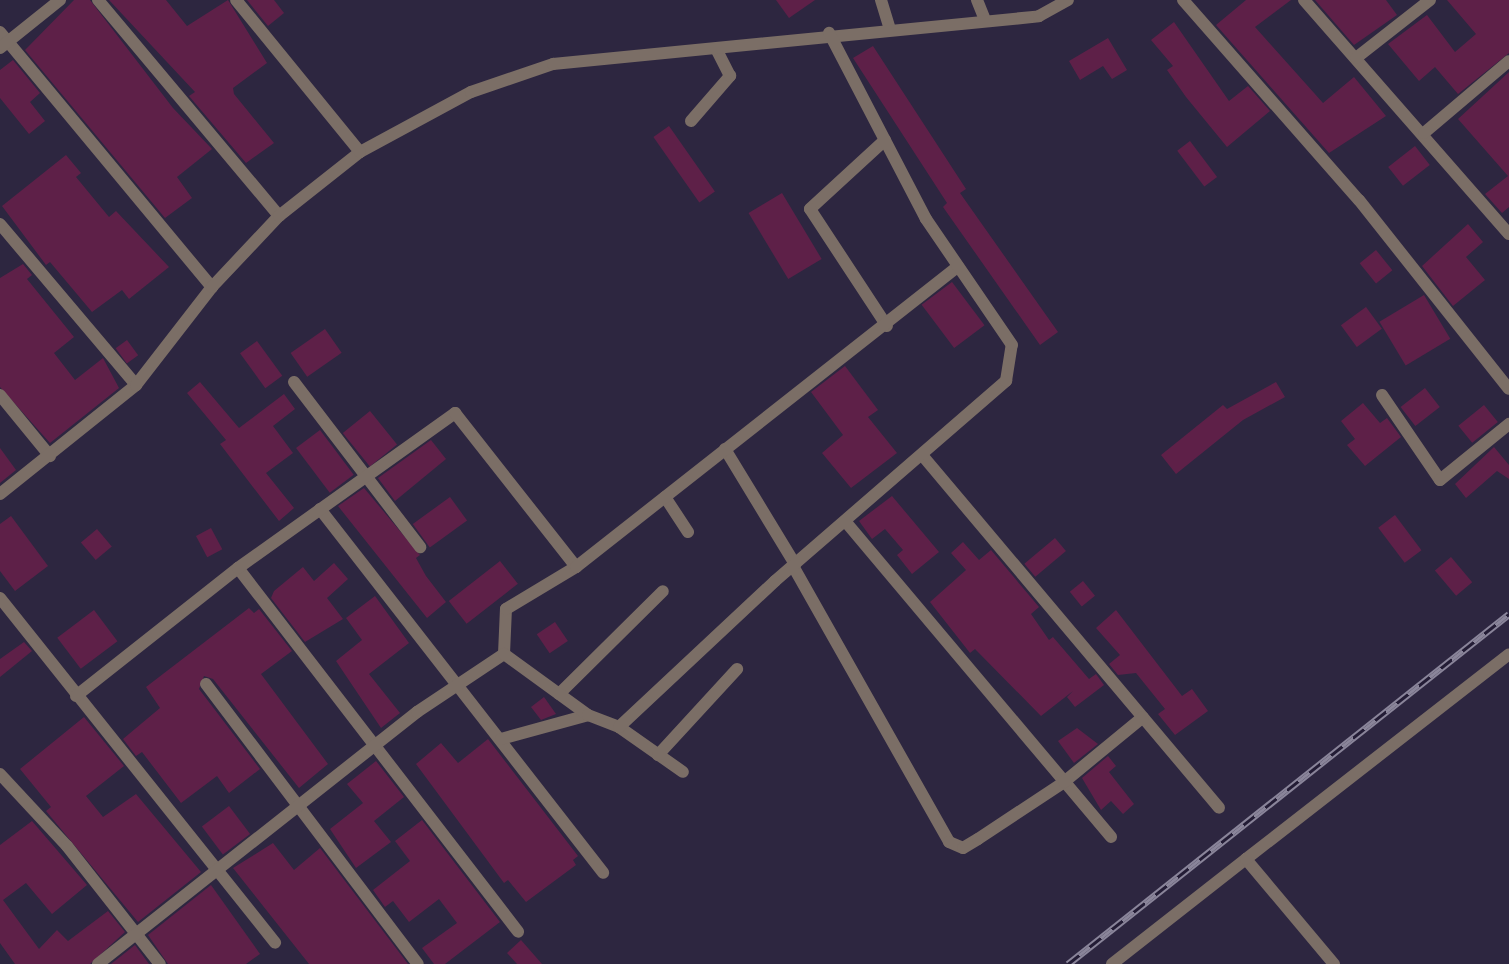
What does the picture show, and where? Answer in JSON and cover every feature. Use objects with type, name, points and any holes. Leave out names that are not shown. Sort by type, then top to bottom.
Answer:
[{"type":"street","points":[[60,0],[3,40],[212,287]]},
{"type":"street","points":[[98,0],[279,216]]},
{"type":"street","points":[[236,0],[360,152]]},
{"type":"street","points":[[881,0],[889,27]]},
{"type":"street","points":[[977,0],[986,20]]},
{"type":"street","points":[[0,494],[136,385],[212,287],[279,216],[360,152],[471,92],[553,64],[716,49],[889,27],[1039,16],[1068,0]]},
{"type":"street","points":[[1183,0],[1359,201],[1509,389]]},
{"type":"street","points":[[1304,0],[1424,133],[1509,234]]},
{"type":"street","points":[[1356,58],[1430,0]]},
{"type":"street","points":[[619,727],[794,565],[1006,381],[1012,345],[958,266],[885,140],[829,33]]},
{"type":"street","points":[[691,121],[730,76],[716,49]]},
{"type":"street","points":[[1424,133],[1509,61]]},
{"type":"street","points":[[885,140],[810,209],[887,326]]},
{"type":"street","points":[[0,224],[136,385]]},
{"type":"street","points":[[504,654],[506,609],[576,567],[725,449],[887,326],[958,266]]},
{"type":"street","points":[[294,382],[420,547]]},
{"type":"street","points":[[0,395],[50,456]]},
{"type":"street","points":[[1382,395],[1440,480],[1509,423]]},
{"type":"street","points":[[76,696],[238,568],[366,478],[420,433],[454,413],[576,567]]},
{"type":"street","points":[[725,449],[794,565],[950,842],[963,848],[1064,782],[1143,717]]},
{"type":"street","points":[[922,455],[1219,808]]},
{"type":"street","points":[[665,496],[688,532]]},
{"type":"street","points":[[320,509],[457,682],[603,873]]},
{"type":"street","points":[[845,521],[1111,837]]},
{"type":"street","points":[[238,568],[378,746],[518,932]]},
{"type":"street","points":[[559,694],[663,591]]},
{"type":"street","points":[[0,598],[275,943]]},
{"type":"street","points":[[98,964],[457,682],[504,654]]},
{"type":"street","points":[[504,654],[588,715],[619,727],[683,772]]},
{"type":"street","points":[[1112,964],[1509,654]]},
{"type":"street","points":[[658,755],[737,669]]},
{"type":"street","points":[[206,684],[418,964]]},
{"type":"street","points":[[501,739],[588,715]]},
{"type":"street","points":[[0,774],[67,846],[160,964]]},
{"type":"street","points":[[1246,859],[1334,964]]},
{"type":"building","points":[[74,0],[90,0],[173,108],[212,149],[177,177],[192,198],[165,218],[25,50]]},
{"type":"building","points":[[109,0],[166,0],[187,26],[228,0],[267,63],[233,88],[234,94],[274,143],[246,163],[189,96],[195,92]]},
{"type":"building","points":[[247,0],[274,0],[284,13],[268,26]]},
{"type":"building","points":[[776,0],[815,0],[789,18]]},
{"type":"building","points":[[1246,0],[1291,0],[1255,27],[1323,103],[1354,77],[1386,116],[1329,153],[1216,25]]},
{"type":"building","points":[[1315,0],[1386,0],[1397,15],[1354,45]]},
{"type":"building","points":[[1447,0],[1509,0],[1509,53],[1458,94],[1435,67],[1419,81],[1388,44],[1427,15],[1455,52],[1476,34]]},
{"type":"building","points":[[1174,22],[1229,101],[1248,86],[1270,111],[1227,147],[1186,97],[1167,70],[1173,66],[1151,40]]},
{"type":"building","points":[[1108,38],[1127,70],[1112,79],[1103,66],[1080,80],[1069,61]]},
{"type":"building","points":[[873,46],[966,189],[960,193],[1058,332],[1040,345],[943,207],[947,203],[853,58]]},
{"type":"building","points":[[13,60],[40,93],[30,102],[45,121],[29,134],[0,98],[0,70]]},
{"type":"building","points":[[1509,72],[1509,207],[1502,213],[1485,194],[1508,176],[1458,119]]},
{"type":"building","points":[[669,126],[715,192],[699,202],[653,137]]},
{"type":"building","points":[[1190,141],[1217,177],[1204,187],[1177,151]]},
{"type":"building","points":[[1415,146],[1430,165],[1403,186],[1388,167]]},
{"type":"building","points":[[66,155],[81,173],[76,177],[109,217],[116,211],[169,267],[129,299],[122,290],[92,312],[50,262],[46,265],[2,206]]},
{"type":"building","points":[[782,193],[822,259],[788,279],[749,213]]},
{"type":"building","points":[[1468,224],[1483,242],[1466,257],[1485,280],[1453,306],[1422,266]]},
{"type":"building","points":[[1376,250],[1392,270],[1376,283],[1360,263]]},
{"type":"building","points":[[23,264],[32,275],[27,279],[74,337],[54,353],[75,380],[103,358],[119,388],[50,443],[0,387],[0,278]]},
{"type":"building","points":[[952,282],[984,325],[954,348],[922,305]]},
{"type":"building","points":[[1424,295],[1450,339],[1406,365],[1379,322]]},
{"type":"building","points":[[1366,307],[1382,329],[1357,347],[1341,325]]},
{"type":"building","points":[[325,329],[342,353],[307,377],[291,353]]},
{"type":"building","points":[[127,340],[138,355],[127,364],[116,348]]},
{"type":"building","points":[[257,341],[282,376],[265,388],[240,353]]},
{"type":"building","points":[[845,366],[878,410],[868,417],[897,453],[851,488],[822,453],[843,435],[811,392]]},
{"type":"building","points":[[200,382],[239,428],[284,394],[295,409],[273,426],[293,453],[266,473],[294,508],[279,521],[220,444],[226,440],[187,393]]},
{"type":"building","points":[[1276,382],[1285,397],[1243,420],[1176,474],[1161,455],[1223,405],[1227,409]]},
{"type":"building","points":[[1425,388],[1440,407],[1415,426],[1401,407]]},
{"type":"building","points":[[1363,403],[1380,423],[1387,418],[1401,437],[1365,466],[1347,445],[1355,439],[1341,421]]},
{"type":"building","points":[[1484,405],[1498,422],[1472,443],[1458,426]]},
{"type":"building","points":[[370,411],[397,444],[370,466],[343,433]]},
{"type":"building","points":[[320,430],[354,475],[330,493],[296,448]]},
{"type":"building","points":[[431,440],[446,459],[395,501],[378,478]]},
{"type":"building","points":[[1494,447],[1509,465],[1509,479],[1497,471],[1466,498],[1455,484]]},
{"type":"building","points":[[0,448],[16,470],[0,483]]},
{"type":"building","points":[[364,488],[420,555],[416,558],[426,576],[446,602],[427,618],[338,506]]},
{"type":"building","points":[[892,496],[939,552],[912,574],[897,555],[903,550],[885,529],[872,539],[859,521]]},
{"type":"building","points":[[450,497],[467,520],[430,547],[413,524]]},
{"type":"building","points":[[1395,515],[1421,550],[1405,563],[1378,528]]},
{"type":"building","points":[[11,516],[48,566],[15,591],[0,571],[0,524]]},
{"type":"building","points":[[211,528],[222,549],[207,557],[196,536]]},
{"type":"building","points":[[97,529],[112,547],[96,560],[81,542]]},
{"type":"building","points":[[1055,538],[1066,551],[1035,577],[1024,564]]},
{"type":"building","points":[[963,542],[979,560],[991,550],[1039,607],[1031,614],[1049,640],[1053,637],[1089,679],[1096,674],[1104,685],[1075,707],[1067,697],[1073,691],[1041,716],[975,649],[970,653],[930,602],[966,570],[951,553]]},
{"type":"building","points":[[1451,557],[1472,582],[1456,596],[1435,570]]},
{"type":"building","points":[[500,561],[518,584],[467,624],[449,601]]},
{"type":"building","points":[[334,563],[348,579],[327,598],[343,619],[305,642],[271,598],[274,591],[303,567],[314,581]]},
{"type":"building","points":[[1083,581],[1095,596],[1082,606],[1070,592]]},
{"type":"building","points":[[375,596],[409,643],[369,674],[400,713],[381,728],[336,661],[362,640],[346,618]]},
{"type":"building","points":[[249,608],[254,613],[259,609],[292,651],[261,674],[328,764],[299,788],[213,679],[204,676],[199,689],[260,769],[229,793],[217,776],[181,803],[142,752],[136,756],[123,739],[160,708],[146,687]]},
{"type":"building","points":[[94,610],[117,641],[81,669],[57,638]]},
{"type":"building","points":[[1116,610],[1182,696],[1192,689],[1208,711],[1175,735],[1158,714],[1165,709],[1136,673],[1118,675],[1109,664],[1120,655],[1096,628]]},
{"type":"building","points":[[555,622],[568,641],[550,653],[537,634]]},
{"type":"building","points":[[24,642],[32,651],[0,677],[0,659]]},
{"type":"building","points":[[544,697],[556,714],[541,720],[531,707]]},
{"type":"building","points":[[84,717],[124,766],[86,796],[103,817],[136,794],[201,872],[138,922],[46,811],[51,807],[20,769]]},
{"type":"building","points":[[1077,728],[1098,744],[1074,763],[1058,741]]},
{"type":"building","points":[[488,739],[578,856],[573,860],[576,865],[526,902],[508,880],[504,883],[416,764],[441,743],[458,763]]},
{"type":"building","points":[[1108,756],[1116,766],[1109,772],[1134,804],[1123,814],[1111,801],[1101,810],[1082,778]]},
{"type":"building","points":[[376,761],[404,797],[374,821],[391,842],[356,868],[330,829],[363,803],[347,784]]},
{"type":"building","points":[[229,806],[250,834],[223,854],[202,826]]},
{"type":"building","points":[[422,820],[500,922],[445,964],[434,964],[422,948],[457,923],[439,899],[409,922],[393,901],[385,907],[373,890],[410,861],[395,841]]},
{"type":"building","points":[[32,821],[87,885],[52,914],[26,883],[3,900],[39,949],[57,930],[68,941],[108,911],[125,932],[90,964],[15,964],[0,943],[0,845]]},
{"type":"building","points":[[273,843],[294,870],[320,848],[408,964],[309,964],[233,868]]},
{"type":"building","points":[[211,885],[260,954],[246,964],[168,964],[148,935]]},
{"type":"building","points":[[521,940],[542,964],[517,964],[507,953]]},
{"type":"building","points":[[135,945],[149,964],[111,964]]},
{"type":"railway","points":[[1068,964],[1509,614]]}]
